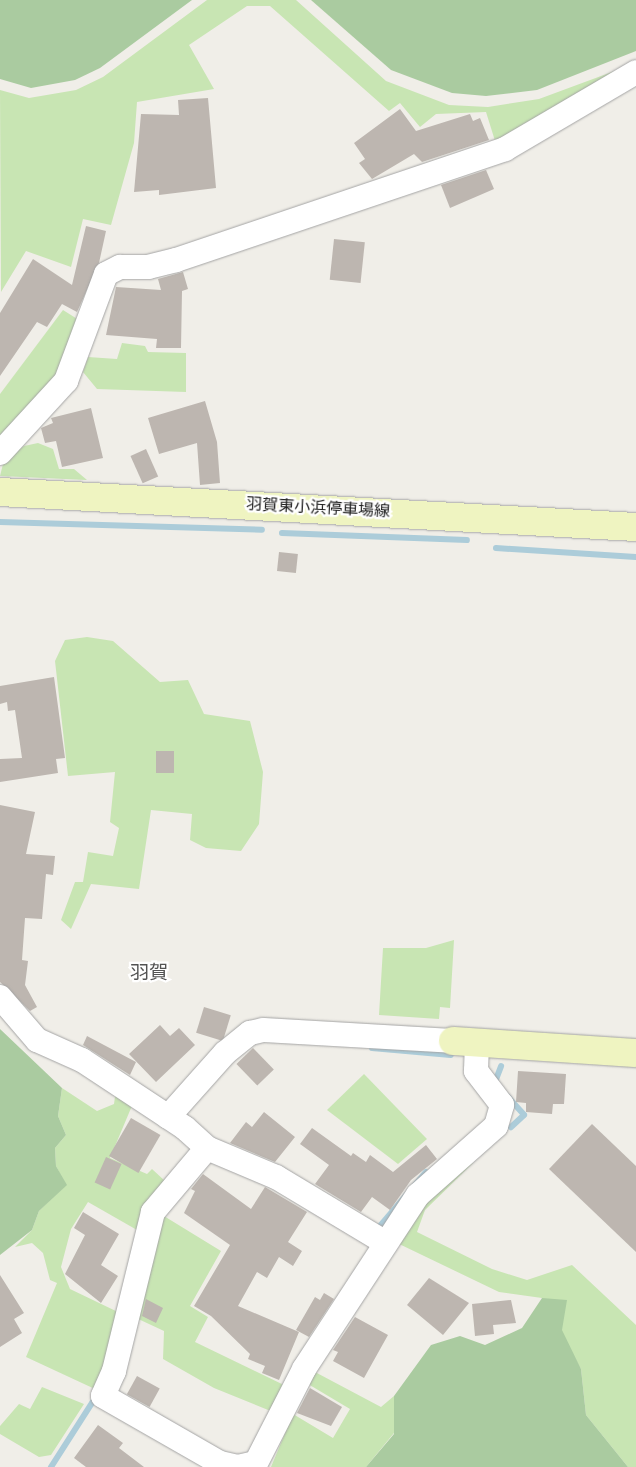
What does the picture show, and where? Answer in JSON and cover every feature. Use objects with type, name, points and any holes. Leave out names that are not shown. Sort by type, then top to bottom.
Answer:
[{"type":"main road","name":"羽賀東小浜停車場線","points":[[0,492],[636,527]]},
{"type":"main road","points":[[465,1042],[636,1053]]},
{"type":"street","points":[[0,453],[66,381],[106,274],[120,267],[148,267],[176,260],[496,152],[636,72]]},
{"type":"street","points":[[0,997],[37,1040],[82,1060],[168,1117],[207,1148],[276,1177],[384,1242]]},
{"type":"street","points":[[168,1117],[225,1054],[250,1033],[263,1030],[465,1042],[476,1070],[502,1105],[496,1126],[418,1195],[384,1242],[304,1369],[256,1463],[238,1467],[220,1463],[103,1396],[114,1371],[153,1212],[207,1148]]},
{"type":"green space","points":[[0,0],[192,0],[100,68],[75,80],[31,88],[0,79]]},
{"type":"green space","points":[[207,0],[296,0],[386,81],[449,105],[488,107],[539,99],[628,66],[496,144],[486,112],[436,114],[420,127],[400,103],[389,111],[270,6],[247,6],[189,45],[214,89],[137,102],[134,143],[111,225],[83,219],[71,267],[26,251],[1,292],[0,90],[29,98],[76,90],[103,77]]},
{"type":"green space","points":[[311,0],[636,0],[636,51],[537,90],[486,96],[452,93],[391,70]]},
{"type":"green space","points":[[63,310],[82,322],[69,360],[0,443],[0,394]]},
{"type":"green space","points":[[122,343],[145,346],[148,352],[186,353],[186,392],[97,389],[83,372],[88,357],[117,359]]},
{"type":"green space","points":[[38,443],[53,449],[59,469],[74,469],[87,480],[0,476],[4,460],[24,446]]},
{"type":"green space","points":[[87,637],[113,641],[160,682],[188,680],[204,714],[250,721],[263,772],[259,824],[241,851],[206,848],[190,840],[192,814],[151,810],[139,889],[91,884],[71,929],[61,920],[75,882],[83,882],[88,852],[113,856],[119,828],[110,822],[115,772],[68,776],[55,661],[65,640]]},
{"type":"green space","points":[[454,940],[450,1008],[440,1007],[439,1019],[379,1015],[383,948],[426,948]]},
{"type":"green space","points":[[0,1029],[62,1088],[58,1116],[66,1135],[55,1148],[56,1166],[67,1185],[39,1211],[32,1230],[0,1255]]},
{"type":"green space","points":[[364,1074],[427,1139],[398,1164],[327,1110]]},
{"type":"green space","points":[[62,1088],[97,1111],[114,1104],[116,1089],[134,1101],[110,1158],[147,1174],[152,1169],[165,1181],[137,1230],[88,1202],[71,1229],[61,1267],[70,1289],[120,1313],[97,1390],[26,1357],[57,1283],[50,1280],[43,1253],[32,1243],[15,1247],[32,1230],[39,1211],[66,1185],[56,1166],[55,1148],[66,1135],[58,1116]]},
{"type":"green space","points":[[473,1163],[425,1210],[417,1232],[492,1269],[527,1280],[572,1265],[636,1325],[636,1467],[628,1467],[586,1415],[581,1369],[542,1298],[499,1292],[395,1242],[418,1209],[464,1164]]},
{"type":"green space","points":[[159,1213],[221,1251],[190,1306],[208,1317],[195,1342],[286,1386],[273,1412],[214,1388],[163,1359],[164,1331],[134,1317]]},
{"type":"green space","points":[[542,1298],[567,1300],[562,1330],[581,1369],[586,1415],[628,1467],[366,1467],[394,1434],[394,1396],[431,1345],[460,1336],[485,1345],[522,1328]]},
{"type":"green space","points":[[315,1372],[381,1407],[394,1396],[394,1433],[366,1467],[271,1467],[293,1414],[333,1438],[350,1409],[308,1384]]},
{"type":"green space","points":[[42,1387],[84,1404],[51,1455],[39,1457],[0,1434],[0,1426],[19,1404],[30,1409]]},
{"type":"building","points":[[208,98],[216,188],[159,195],[159,190],[134,192],[141,114],[179,115],[178,100]]},
{"type":"building","points":[[400,109],[416,131],[470,114],[473,121],[480,118],[489,140],[422,162],[414,154],[372,179],[359,163],[365,159],[354,143]]},
{"type":"building","points":[[486,170],[494,189],[450,208],[441,185]]},
{"type":"building","points":[[86,226],[106,231],[99,263],[77,312],[62,304],[47,327],[37,322],[0,376],[0,313],[33,259],[72,285]]},
{"type":"building","points":[[334,239],[365,242],[361,283],[330,280]]},
{"type":"building","points":[[183,272],[188,289],[182,291],[181,348],[156,348],[157,339],[106,335],[116,287],[161,290],[158,279]]},
{"type":"building","points":[[205,401],[217,442],[220,483],[200,485],[197,443],[159,454],[148,418]]},
{"type":"building","points":[[91,408],[103,458],[62,467],[56,441],[45,443],[41,428],[53,423],[51,418]]},
{"type":"building","points":[[146,449],[158,476],[143,483],[130,456]]},
{"type":"building","points":[[279,552],[298,554],[296,573],[277,571]]},
{"type":"building","points":[[54,677],[65,758],[56,759],[58,773],[0,782],[0,759],[22,758],[15,710],[8,711],[7,702],[0,704],[0,686]]},
{"type":"building","points":[[156,751],[174,751],[174,773],[156,773]]},
{"type":"building","points":[[0,805],[35,812],[26,854],[55,856],[53,875],[46,874],[42,919],[25,918],[22,960],[28,961],[25,985],[37,1007],[30,1011],[0,982]]},
{"type":"building","points":[[204,1007],[231,1015],[223,1041],[196,1033]]},
{"type":"building","points":[[160,1025],[170,1036],[179,1028],[195,1045],[156,1082],[129,1054]]},
{"type":"building","points":[[87,1036],[136,1062],[130,1075],[83,1045]]},
{"type":"building","points":[[253,1048],[274,1070],[257,1086],[236,1064]]},
{"type":"building","points":[[518,1071],[566,1074],[564,1104],[553,1104],[552,1114],[526,1112],[526,1103],[516,1102]]},
{"type":"building","points":[[264,1112],[295,1137],[275,1162],[230,1143],[246,1122],[252,1127]]},
{"type":"building","points":[[131,1118],[160,1135],[138,1173],[109,1156]]},
{"type":"building","points":[[592,1124],[636,1166],[636,1252],[549,1169]]},
{"type":"building","points":[[312,1128],[351,1156],[353,1153],[366,1162],[370,1155],[393,1172],[426,1145],[437,1159],[411,1180],[390,1210],[372,1197],[361,1212],[315,1184],[329,1165],[300,1144]]},
{"type":"building","points":[[106,1157],[122,1164],[110,1189],[95,1183]]},
{"type":"building","points":[[203,1174],[251,1209],[265,1187],[307,1212],[288,1242],[302,1251],[293,1266],[279,1257],[267,1278],[257,1272],[238,1306],[299,1332],[279,1380],[262,1373],[265,1366],[248,1359],[250,1354],[211,1316],[194,1306],[230,1245],[184,1213],[195,1191],[191,1189]]},
{"type":"building","points":[[83,1212],[119,1234],[101,1265],[118,1276],[101,1303],[65,1274],[85,1235],[74,1228]]},
{"type":"building","points":[[0,1275],[24,1313],[14,1319],[22,1333],[0,1347]]},
{"type":"building","points":[[429,1278],[469,1303],[443,1335],[407,1305]]},
{"type":"building","points":[[324,1293],[334,1299],[309,1337],[296,1330],[315,1297],[320,1300]]},
{"type":"building","points":[[146,1299],[163,1308],[156,1323],[142,1316]]},
{"type":"building","points":[[511,1300],[516,1323],[493,1325],[494,1334],[475,1336],[472,1304]]},
{"type":"building","points":[[355,1317],[388,1335],[364,1378],[333,1361],[338,1352],[333,1350]]},
{"type":"building","points":[[137,1376],[160,1389],[150,1407],[127,1394]]},
{"type":"building","points":[[310,1388],[342,1407],[331,1426],[297,1413]]},
{"type":"building","points":[[98,1425],[123,1443],[119,1448],[144,1467],[86,1467],[74,1458]]},
{"type":"waterway","points":[[0,522],[262,530]]},
{"type":"waterway","points":[[282,533],[467,540]]},
{"type":"waterway","points":[[496,548],[636,557]]},
{"type":"waterway","points":[[372,1048],[451,1055]]},
{"type":"waterway","points":[[495,1082],[501,1066]]},
{"type":"waterway","points":[[508,1097],[524,1115],[511,1127]]},
{"type":"waterway","points":[[380,1226],[426,1172]]},
{"type":"waterway","points":[[51,1467],[97,1395]]},
{"type":"district","name":"羽賀","points":[[149,973]]}]
